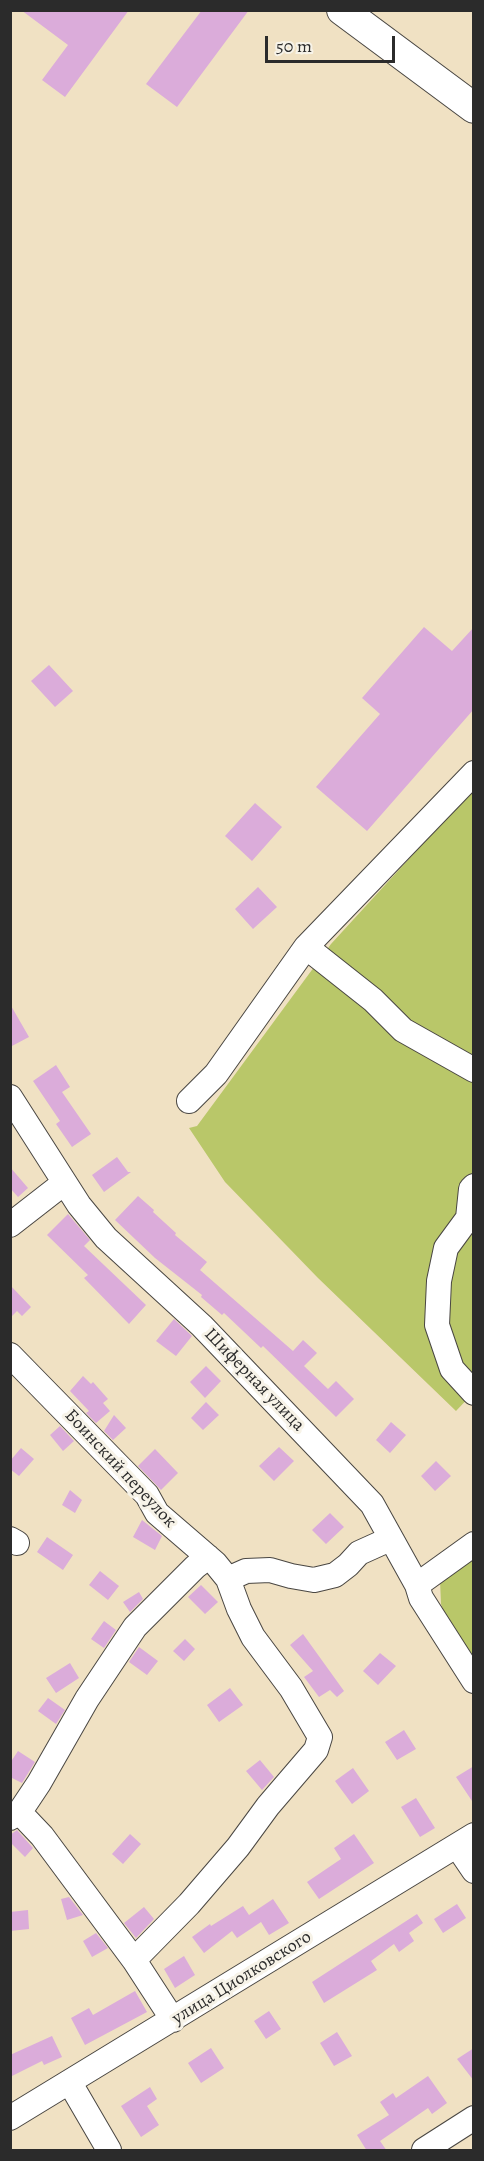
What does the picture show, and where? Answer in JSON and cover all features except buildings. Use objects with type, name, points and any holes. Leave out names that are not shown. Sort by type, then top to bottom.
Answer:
[{"type":"main road","points":[[342,10],[474,108]]},
{"type":"street","points":[[189,1101],[216,1074],[306,947],[474,773]]},
{"type":"street","points":[[306,947],[373,1000],[403,1030],[474,1070]]},
{"type":"street","name":"Шиферная улица","points":[[10,1097],[64,1183],[106,1238],[202,1326],[372,1504],[417,1585],[421,1598],[474,1682]]},
{"type":"street","points":[[10,1225],[64,1183]]},
{"type":"street","points":[[474,1186],[471,1190],[468,1218],[446,1248],[439,1281],[437,1325],[452,1369],[474,1393]]},
{"type":"street","name":"Боинский переулок","points":[[11,1357],[147,1495],[157,1513],[208,1557],[228,1579],[253,1637],[291,1688],[320,1737],[316,1750],[268,1806],[238,1847],[189,1904],[134,1960]]},
{"type":"street","points":[[228,1579],[246,1571],[270,1570],[314,1580],[334,1575],[359,1553],[390,1539]]},
{"type":"street","points":[[417,1585],[474,1544]]},
{"type":"street","points":[[173,2020],[134,1960],[42,1836],[23,1816],[16,1814],[39,1783],[87,1699],[135,1627],[208,1557]]},
{"type":"street","points":[[465,1841],[474,1871]]},
{"type":"street","name":"улица Циолковского","points":[[10,2118],[465,1841]]},
{"type":"street","points":[[70,2083],[109,2151]]},
{"type":"street","points":[[424,2151],[474,2118]]},
{"type":"green space","points":[[473,789],[473,1393],[456,1411],[318,1278],[225,1182],[189,1128],[197,1126],[331,944]]},
{"type":"green space","points":[[473,1555],[473,1659],[445,1615],[441,1604],[440,1580]]}]
